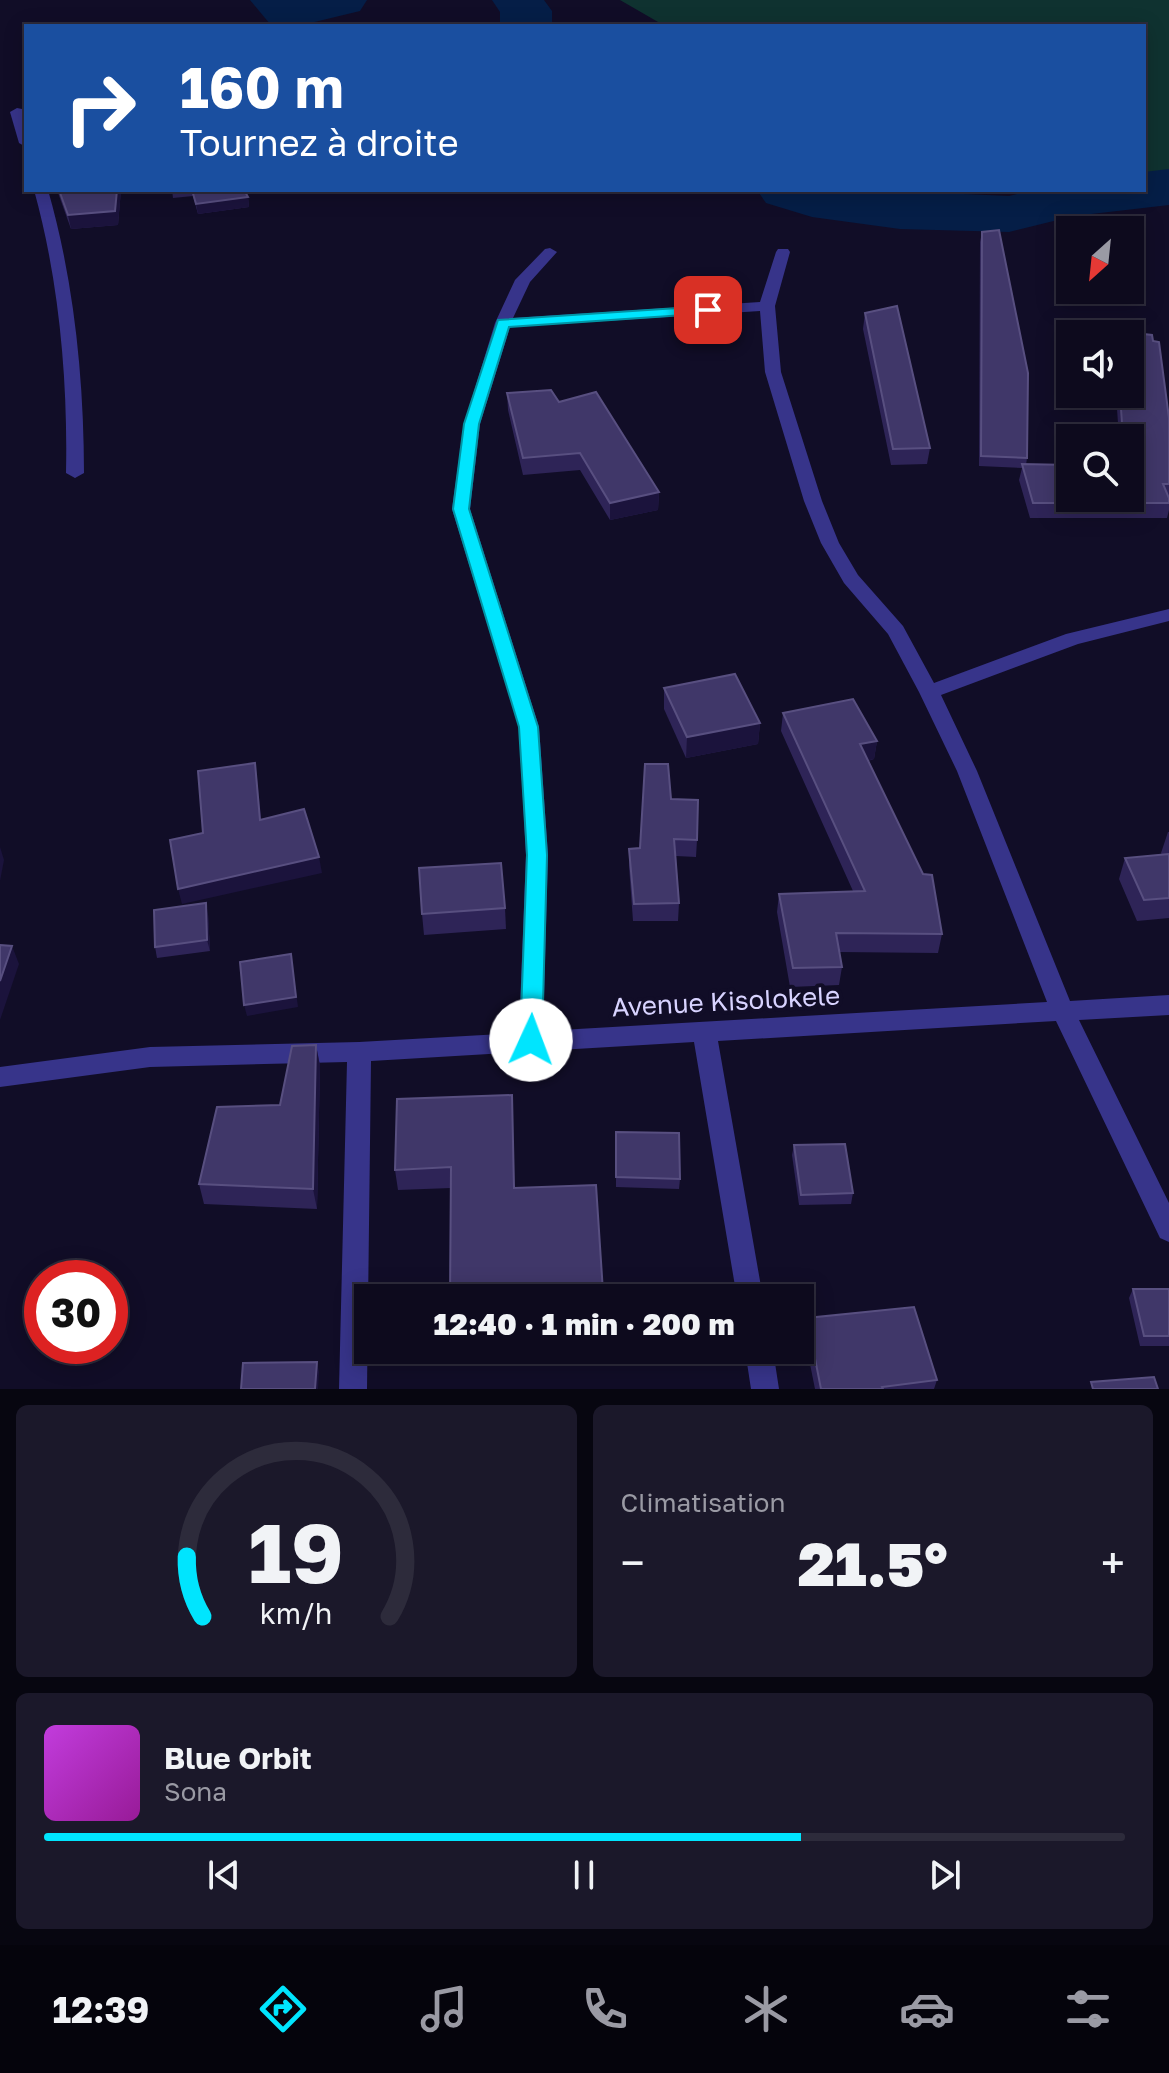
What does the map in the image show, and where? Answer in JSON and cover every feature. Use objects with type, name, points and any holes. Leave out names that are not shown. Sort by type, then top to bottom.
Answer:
[{"type":"street","points":[[0,115],[21,112]]},
{"type":"street","points":[[42,192],[67,331],[77,414],[75,473]]},
{"type":"street","points":[[531,1040],[537,855],[529,727],[461,509],[472,424],[503,323],[523,280],[550,252]]},
{"type":"street","points":[[783,252],[767,306],[773,372],[813,501],[830,543],[851,579],[896,631],[929,692],[967,771],[1062,1010],[1169,1230]]},
{"type":"street","points":[[503,323],[767,306]]},
{"type":"street","points":[[929,692],[1073,639],[1169,615]]},
{"type":"street","name":"Avenue Kisolokele","points":[[0,1077],[150,1057],[359,1052],[1169,1005]]},
{"type":"street","points":[[704,1030],[748,1284]]},
{"type":"street","points":[[353,1389],[359,1052]]},
{"type":"street","points":[[761,1364],[765,1389]]},
{"type":"green space","points":[[620,0],[1169,0],[1169,177],[1146,172],[1146,24],[662,24]]},
{"type":"building","points":[[60,192],[117,192],[115,211],[68,215]]},
{"type":"building","points":[[193,192],[245,192],[248,197],[196,204]]},
{"type":"building","points":[[999,230],[1028,373],[1027,458],[981,456],[982,232]]},
{"type":"building","points":[[897,306],[930,448],[893,449],[865,313]]},
{"type":"building","points":[[1144,334],[1152,335],[1153,341],[1159,342],[1169,418],[1169,484],[1163,484],[1169,503],[1144,503],[1144,424],[1122,424],[1121,408],[1144,408]]},
{"type":"building","points":[[551,390],[559,402],[596,392],[659,492],[610,503],[580,453],[523,458],[507,393]]},
{"type":"building","points":[[1022,464],[1056,465],[1056,503],[1033,503]]},
{"type":"building","points":[[735,674],[760,723],[687,737],[664,688]]},
{"type":"building","points":[[853,699],[877,741],[860,744],[923,874],[932,875],[942,934],[836,933],[842,967],[793,968],[779,894],[865,891],[783,713]]},
{"type":"building","points":[[255,763],[260,820],[304,809],[319,857],[178,889],[170,840],[203,833],[198,771]]},
{"type":"building","points":[[645,764],[668,764],[671,799],[698,800],[697,840],[674,839],[679,903],[634,904],[629,849],[640,848]]},
{"type":"building","points":[[1169,854],[1169,898],[1144,900],[1125,858]]},
{"type":"building","points":[[501,863],[505,908],[422,914],[419,868]]},
{"type":"building","points":[[206,903],[207,940],[155,947],[154,910]]},
{"type":"building","points":[[0,945],[12,946],[0,981]]},
{"type":"building","points":[[291,954],[296,997],[244,1005],[240,962]]},
{"type":"building","points":[[316,1045],[313,1189],[199,1184],[217,1107],[280,1105],[292,1046]]},
{"type":"building","points":[[512,1095],[514,1188],[596,1185],[602,1284],[450,1284],[451,1167],[395,1170],[397,1099]]},
{"type":"building","points":[[616,1132],[679,1133],[680,1179],[616,1177]]},
{"type":"building","points":[[845,1144],[853,1193],[801,1195],[794,1145]]},
{"type":"building","points":[[1133,1289],[1169,1289],[1169,1336],[1144,1336]]},
{"type":"building","points":[[914,1307],[937,1380],[883,1389],[821,1389],[814,1354],[814,1317]]},
{"type":"building","points":[[317,1362],[315,1389],[241,1389],[243,1363]]},
{"type":"building","points":[[1154,1377],[1158,1389],[1093,1389],[1091,1382]]},
{"type":"waterway","points":[[275,0],[288,13],[342,0]]},
{"type":"waterway","points":[[517,0],[526,11],[526,24]]},
{"type":"waterway","points":[[1146,190],[1169,187]]},
{"type":"waterway","points":[[794,192],[833,204],[900,211],[1009,214],[1073,198],[1125,192]]},
{"type":"route","points":[[531,1040],[537,855],[529,727],[484,591],[461,509],[472,424],[503,323],[708,310]]}]
